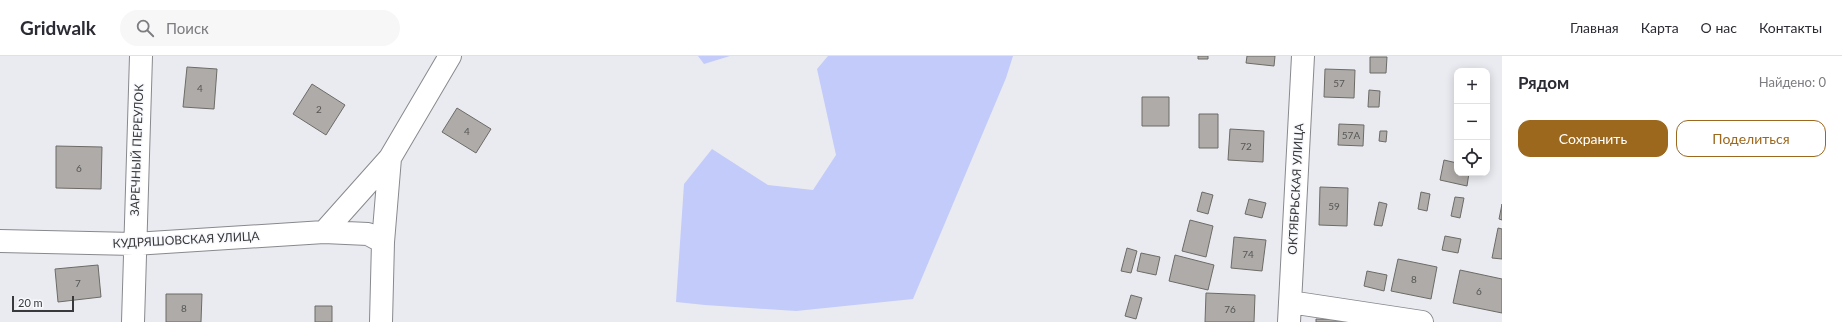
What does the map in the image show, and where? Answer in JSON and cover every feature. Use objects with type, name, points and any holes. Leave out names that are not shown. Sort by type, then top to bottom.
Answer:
[{"type":"street","name":"ЗАРЕЧНЫЙ ПЕРЕУЛОК","points":[[133,322],[134,244],[141,56]]},
{"type":"street","points":[[324,232],[390,158],[450,56]]},
{"type":"street","name":"ОКТЯБРЬСКАЯ УЛИЦА","points":[[1289,312],[1303,56]]},
{"type":"street","points":[[382,322],[383,242],[390,158]]},
{"type":"street","name":"КУДРЯШОВСКАЯ УЛИЦА","points":[[0,241],[134,244],[324,232],[368,234],[383,242]]},
{"type":"street","points":[[1289,312],[1422,322]]},
{"type":"shaded area","points":[[698,56],[730,56],[704,64]]},
{"type":"shaded area","points":[[828,56],[1013,56],[1006,78],[913,299],[796,311],[676,302],[684,184],[712,149],[768,185],[813,190],[836,155],[817,69]]},
{"type":"building","points":[[1198,56],[1208,56],[1208,59],[1198,59]]},
{"type":"building","points":[[1247,56],[1275,56],[1274,66],[1246,63]]},
{"type":"building","points":[[1370,57],[1387,57],[1386,73],[1370,73]]},
{"type":"building","points":[[187,67],[217,69],[214,109],[183,107]]},
{"type":"building","points":[[1325,69],[1355,70],[1354,98],[1324,97]]},
{"type":"building","points":[[312,84],[345,105],[326,135],[293,114]]},
{"type":"building","points":[[1369,90],[1380,91],[1379,107],[1368,107]]},
{"type":"building","points":[[1142,97],[1169,97],[1169,126],[1142,126]]},
{"type":"building","points":[[457,108],[491,129],[476,153],[442,132]]},
{"type":"building","points":[[1199,114],[1218,114],[1218,148],[1199,148]]},
{"type":"building","points":[[1339,124],[1364,125],[1363,146],[1338,145]]},
{"type":"building","points":[[1230,129],[1264,131],[1263,162],[1228,160]]},
{"type":"building","points":[[1380,131],[1387,131],[1386,142],[1379,141]]},
{"type":"building","points":[[56,146],[102,147],[101,189],[56,188]]},
{"type":"building","points":[[1444,160],[1454,162],[1454,176],[1469,176],[1467,186],[1440,180]]},
{"type":"building","points":[[1320,187],[1348,188],[1347,226],[1319,225]]},
{"type":"building","points":[[1202,192],[1213,195],[1208,214],[1197,211]]},
{"type":"building","points":[[1421,192],[1430,194],[1427,211],[1418,209]]},
{"type":"building","points":[[1455,197],[1464,198],[1460,218],[1451,216]]},
{"type":"building","points":[[1249,199],[1266,203],[1262,218],[1245,214]]},
{"type":"building","points":[[1379,202],[1387,204],[1382,226],[1374,225]]},
{"type":"building","points":[[1502,204],[1502,220],[1499,219]]},
{"type":"building","points":[[1190,220],[1213,226],[1206,257],[1182,251]]},
{"type":"building","points":[[1498,228],[1502,229],[1502,259],[1492,258]]},
{"type":"building","points":[[1445,236],[1461,239],[1458,253],[1442,250]]},
{"type":"building","points":[[1234,237],[1266,240],[1262,271],[1231,268]]},
{"type":"building","points":[[1127,248],[1137,251],[1131,273],[1121,271]]},
{"type":"building","points":[[1141,253],[1160,257],[1156,275],[1137,271]]},
{"type":"building","points":[[1175,255],[1214,265],[1208,290],[1169,281]]},
{"type":"building","points":[[1398,259],[1437,267],[1431,299],[1391,291]]},
{"type":"building","points":[[98,265],[101,297],[58,302],[55,269]]},
{"type":"building","points":[[1460,270],[1502,279],[1502,313],[1453,303]]},
{"type":"building","points":[[1367,271],[1387,275],[1384,291],[1364,286]]},
{"type":"building","points":[[1206,293],[1255,295],[1254,322],[1205,322]]},
{"type":"building","points":[[166,294],[202,294],[201,322],[166,322]]},
{"type":"building","points":[[1131,295],[1142,298],[1136,319],[1125,316]]},
{"type":"building","points":[[315,306],[332,306],[332,322],[315,322]]},
{"type":"building","points":[[1316,319],[1346,320],[1346,322],[1316,322]]}]
